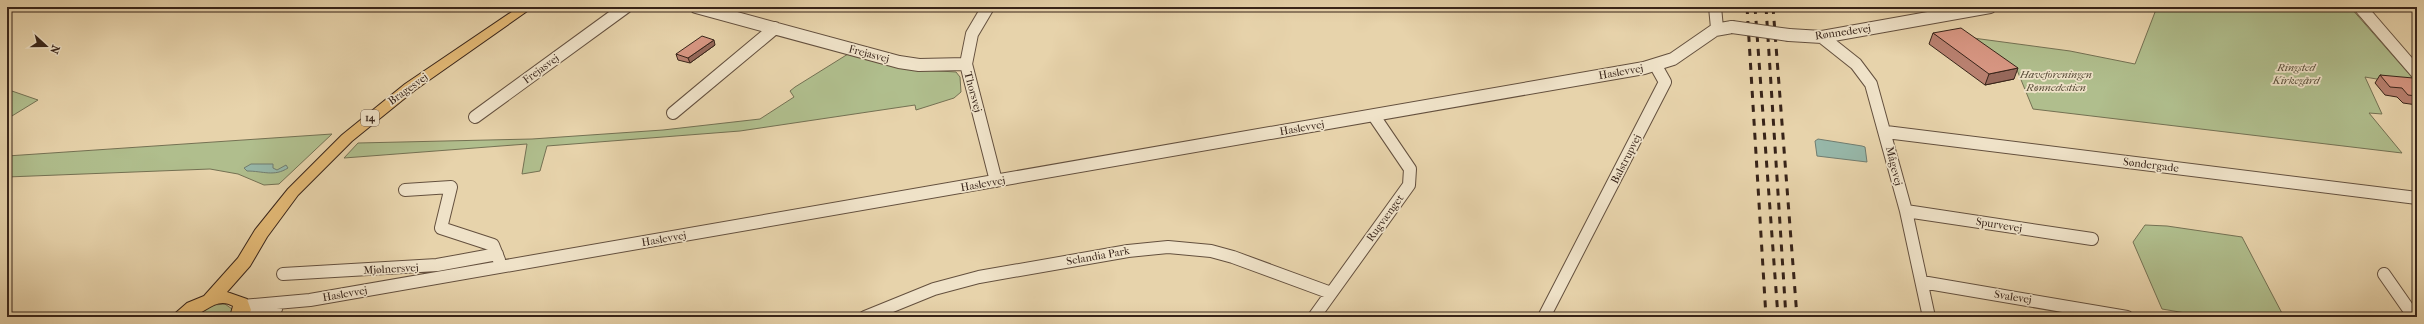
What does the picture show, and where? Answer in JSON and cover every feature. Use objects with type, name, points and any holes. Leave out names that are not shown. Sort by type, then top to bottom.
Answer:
[{"type":"main road","name":"Bragesvej","points":[[209,301],[244,262],[261,234],[293,192],[363,123],[410,87],[527,7]]},
{"type":"main road","name":"Bragesvej","points":[[239,310],[244,262]]},
{"type":"main road","name":"14","points":[[180,317],[197,305],[209,301],[239,310]]},
{"type":"street","name":"Frejasvej","points":[[475,117],[626,7]]},
{"type":"street","name":"Frejasvej","points":[[696,7],[899,62],[919,65],[966,64]]},
{"type":"street","name":"Thorsvej","points":[[988,7],[971,31],[966,49],[966,64],[996,181]]},
{"type":"street","points":[[1656,66],[1675,59],[1690,50],[1709,31],[1717,28],[1715,7]]},
{"type":"street","points":[[1933,7],[1945,16]]},
{"type":"street","name":"Rønnedevej","points":[[1717,28],[1732,27],[1788,35],[1822,37],[1990,7]]},
{"type":"street","points":[[2360,7],[2417,73]]},
{"type":"street","points":[[673,113],[775,28]]},
{"type":"street","name":"Mågevej","points":[[1822,37],[1867,75],[1886,132],[1906,211],[1929,317]]},
{"type":"street","name":"Haslevvej","points":[[239,310],[310,300],[499,260],[996,181],[1656,66]]},
{"type":"street","name":"Balstrupvej","points":[[1544,317],[1665,82],[1656,66]]},
{"type":"street","name":"Rugvænget","points":[[1314,317],[1409,185],[1411,177],[1410,169],[1374,116]]},
{"type":"street","name":"Søndergade","points":[[1886,132],[2417,198]]},
{"type":"street","points":[[405,190],[451,187],[441,228],[492,245],[499,260]]},
{"type":"street","name":"Spurvevej","points":[[1906,211],[2092,239]]},
{"type":"street","name":"Selandia Park","points":[[865,317],[934,289],[979,278],[1128,251],[1168,247],[1211,251],[1233,256],[1331,293]]},
{"type":"street","name":"Mjølnersvej","points":[[283,274],[437,266],[499,260]]},
{"type":"street","points":[[2384,274],[2414,317]]},
{"type":"street","name":"Svalevej","points":[[1922,282],[2127,317]]},
{"type":"green space","name":"Ringsted Kirkegård","points":[[2157,7],[2350,7],[2417,83],[2417,86],[2365,77],[2382,114],[2369,113],[2402,153],[2033,109],[2017,70],[1973,38],[2070,51],[2135,64]]},
{"type":"green space","points":[[848,54],[906,69],[956,72],[960,77],[961,92],[954,98],[916,110],[915,105],[740,131],[547,146],[540,171],[522,174],[527,144],[344,158],[358,143],[532,139],[663,130],[760,119],[794,97],[790,91],[795,87]]},
{"type":"green space","points":[[7,90],[9,90],[38,100],[7,119]]},
{"type":"green space","points":[[332,134],[279,184],[264,185],[238,174],[210,169],[7,177],[7,156]]},
{"type":"green space","points":[[2145,225],[2167,226],[2242,237],[2284,317],[2209,317],[2162,309],[2133,242]]},
{"type":"green space","points":[[225,304],[232,309],[230,317],[188,317],[214,305]]},
{"type":"shaded area","points":[[1818,139],[1865,147],[1867,162],[1817,156],[1815,141]]},
{"type":"shaded area","points":[[251,164],[273,164],[273,168],[277,170],[286,165],[288,168],[283,171],[268,173],[247,171],[244,168]]},
{"type":"building","points":[[1961,28],[2018,68],[1989,74],[1933,33]]},
{"type":"building","points":[[702,36],[714,40],[688,58],[676,54]]},
{"type":"building","points":[[2380,75],[2413,78],[2417,83],[2417,96],[2408,95],[2402,88],[2390,87]]},
{"type":"railway","points":[[1747,7],[1766,317]]},
{"type":"railway","points":[[1755,7],[1778,317]]},
{"type":"railway","points":[[1766,7],[1786,317]]},
{"type":"railway","points":[[1773,7],[1797,317]]},
{"type":"park label","name":"Haveforeningen Rønnedestien","points":[[2056,80]]}]
